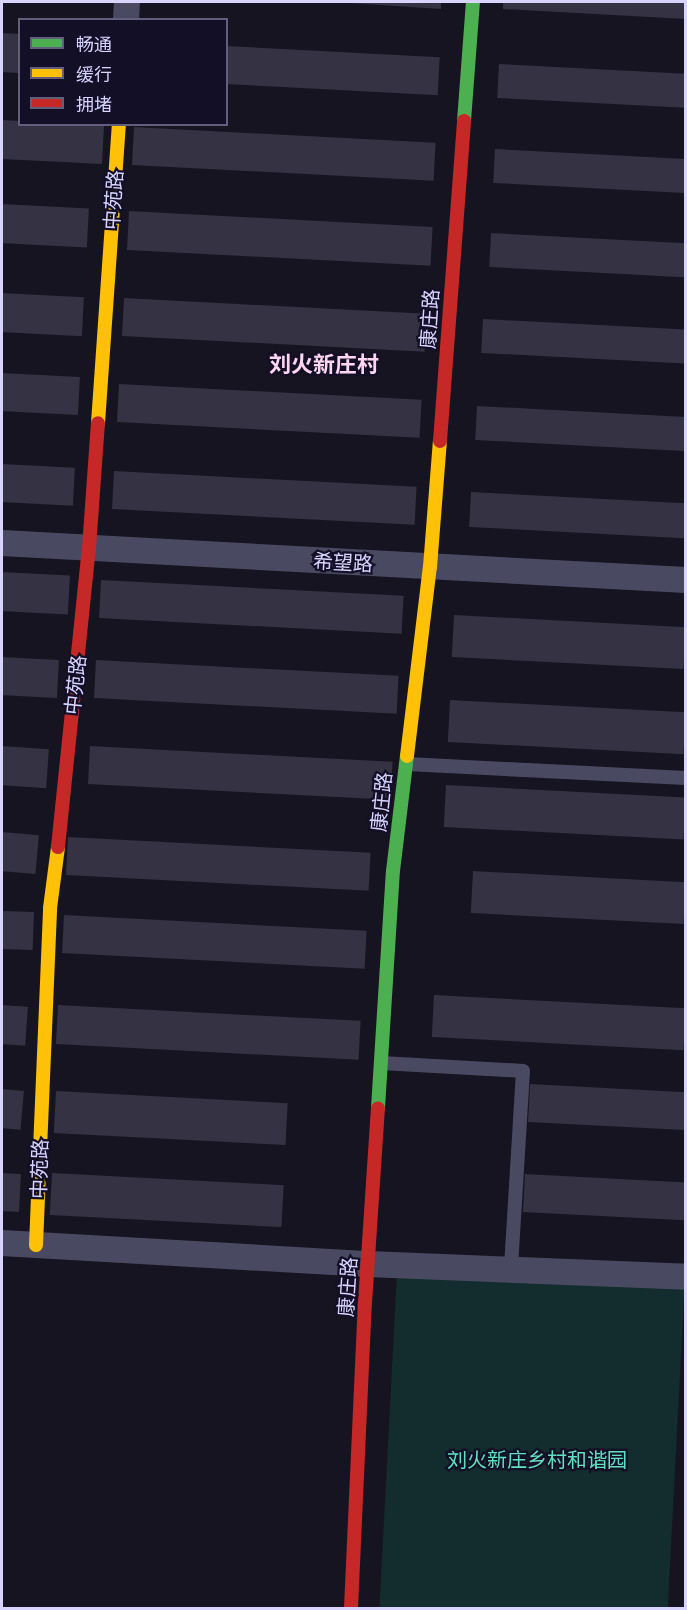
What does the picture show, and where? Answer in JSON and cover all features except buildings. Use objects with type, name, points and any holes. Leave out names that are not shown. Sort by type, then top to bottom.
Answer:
[{"type":"street","points":[[126,18],[127,2]]},
{"type":"street","name":"康庄路","points":[[351,1608],[368,1264],[393,871],[430,567],[473,2]]},
{"type":"street","name":"中苑路","points":[[36,1245],[50,908],[63,810],[89,548],[119,126]]},
{"type":"street","name":"希望路","points":[[2,543],[686,579]]},
{"type":"street","points":[[2,1243],[368,1264],[686,1277]]},
{"type":"lane","points":[[405,764],[686,778]]},
{"type":"lane","points":[[381,1063],[523,1071],[511,1270]]},
{"type":"green space","name":"刘火新庄乡村和谐园","points":[[397,1272],[685,1287],[668,1608],[379,1608]]},
{"type":"traffic: fast","points":[[464,121],[473,2]]},
{"type":"traffic: fast","points":[[378,1108],[393,871],[407,756]]},
{"type":"traffic: slow","points":[[98,423],[119,126]]},
{"type":"traffic: slow","points":[[407,756],[430,567],[440,441]]},
{"type":"traffic: slow","points":[[36,1245],[50,908],[58,847]]},
{"type":"traffic: jam","points":[[440,441],[464,121]]},
{"type":"traffic: jam","points":[[58,847],[89,548],[98,423]]},
{"type":"traffic: jam","points":[[351,1608],[365,1303],[378,1108]]},
{"type":"district","name":"刘火新庄村","points":[[324,364]]}]
